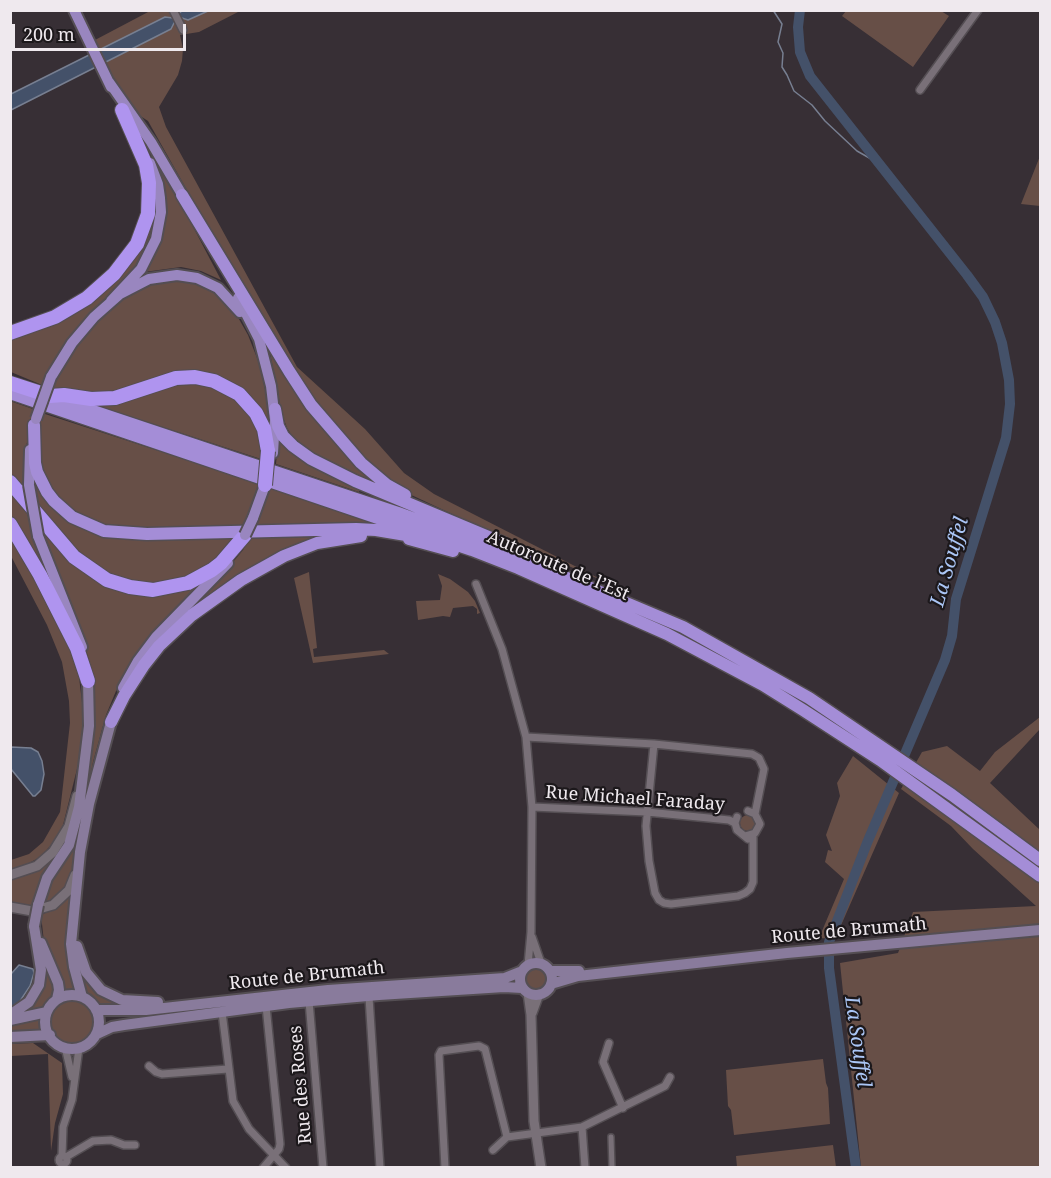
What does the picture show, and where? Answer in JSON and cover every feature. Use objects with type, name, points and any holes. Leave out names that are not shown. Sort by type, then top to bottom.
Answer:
[{"type":"highway","points":[[10,333],[55,317],[79,303],[114,274],[137,244],[148,214],[149,183],[146,165],[122,110]]},
{"type":"highway","points":[[182,195],[289,371],[331,430],[361,463],[387,485],[461,525]]},
{"type":"highway","points":[[50,396],[63,394],[91,399],[109,399],[176,378],[195,377],[214,381],[238,394],[256,413],[264,429],[270,452],[263,491]]},
{"type":"highway","name":"Autoroute de l’Est","points":[[10,383],[398,513],[527,560],[683,627],[809,698],[883,754],[915,785],[1041,876]]},
{"type":"highway","name":"Autoroute de l’Est","points":[[10,393],[431,535],[518,568],[667,634],[921,773],[1041,860]]},
{"type":"highway","points":[[275,409],[278,426],[283,436],[310,459],[355,481],[539,558],[683,627]]},
{"type":"highway","points":[[35,422],[35,463],[47,492],[72,517],[104,531],[147,534],[376,530],[425,539],[516,573],[558,585]]},
{"type":"highway","points":[[10,482],[74,557],[96,573],[121,585],[153,590],[188,583],[212,570],[236,549],[245,535]]},
{"type":"highway","points":[[10,524],[40,575],[77,648],[87,681]]},
{"type":"highway","points":[[111,723],[124,696],[144,665],[176,629],[241,580],[284,556],[333,539],[372,535],[425,542],[469,555]]},
{"type":"main road","points":[[10,1015],[29,1002],[39,985],[41,970],[35,926],[38,903],[47,878],[69,845],[78,807],[89,726],[87,681],[82,646],[38,536],[29,485],[30,446],[35,422],[51,377],[78,334],[126,286],[147,259],[156,239],[161,212],[158,184],[153,169],[74,10]]},
{"type":"main road","points":[[107,78],[151,142],[182,195],[259,339],[275,409],[270,452]]},
{"type":"main road","points":[[111,301],[129,289],[158,277],[186,276],[208,282],[226,295],[237,308],[265,364]]},
{"type":"main road","points":[[245,535],[263,491]]},
{"type":"main road","points":[[82,997],[65,996],[57,999],[47,1012],[46,1028],[59,1045],[79,1048],[87,1045],[97,1034],[96,1010],[82,997],[71,944],[80,852],[89,804],[119,697],[138,661],[156,637],[225,567],[236,549]]},
{"type":"main road","points":[[77,886],[75,937],[78,951],[86,972],[101,990],[122,1000],[134,1002],[167,1002],[237,995],[247,998]]},
{"type":"main road","points":[[35,926],[59,986],[57,999]]},
{"type":"main road","name":"Route de Brumath","points":[[551,984],[578,976],[797,952],[1041,930]]},
{"type":"main road","points":[[546,967],[551,984],[547,990],[530,992],[520,982],[524,968],[546,967]]},
{"type":"main road","name":"Route de Brumath","points":[[546,967],[660,967]]},
{"type":"main road","name":"Route de Brumath","points":[[96,1010],[146,1010],[379,986],[505,978],[524,968]]},
{"type":"main road","name":"Route de Brumath","points":[[97,1034],[112,1027],[124,1025],[309,1001],[479,993],[484,989],[504,987],[530,992]]},
{"type":"main road","points":[[10,1020],[47,1012]]},
{"type":"main road","points":[[10,1036],[50,1035]]},
{"type":"street","points":[[173,10],[182,28]]},
{"type":"street","points":[[920,90],[978,10]]},
{"type":"street","points":[[476,584],[502,649],[526,737],[532,807],[531,932],[524,968]]},
{"type":"street","points":[[526,737],[654,744],[752,754],[759,758],[764,770],[752,813]]},
{"type":"street","points":[[654,744],[646,812],[651,872],[659,900],[664,903],[738,896],[745,893],[753,882],[753,844],[749,835]]},
{"type":"street","points":[[10,875],[37,866],[53,852],[69,826],[81,782]]},
{"type":"street","name":"Rue Michael Faraday","points":[[532,807],[646,812],[733,820]]},
{"type":"street","points":[[749,835],[739,833],[733,820],[742,813],[752,813]]},
{"type":"street","points":[[749,835],[760,824],[752,813]]},
{"type":"street","points":[[10,907],[32,911],[48,908],[58,902],[72,885],[80,852]]},
{"type":"street","points":[[531,932],[546,967]]},
{"type":"street","points":[[530,992],[536,1132],[541,1167]]},
{"type":"street","points":[[371,997],[381,1167]]},
{"type":"street","name":"Rue des Roses","points":[[309,1001],[324,1167]]},
{"type":"street","points":[[263,1167],[279,1149],[280,1144],[266,1006]]},
{"type":"street","points":[[222,1012],[231,1095],[249,1129],[286,1167]]},
{"type":"street","points":[[609,1043],[603,1062],[623,1108]]},
{"type":"street","points":[[445,1167],[439,1055],[441,1051],[479,1046],[485,1049],[507,1137]]},
{"type":"street","points":[[65,1047],[70,1062],[73,1089]]},
{"type":"street","points":[[63,1161],[63,1127],[70,1108],[79,1048]]},
{"type":"street","points":[[149,1066],[162,1074],[228,1069]]},
{"type":"street","points":[[493,1150],[507,1137],[582,1127],[665,1086],[670,1077]]},
{"type":"street","points":[[582,1127],[585,1167]]},
{"type":"street","points":[[611,1137],[612,1167]]},
{"type":"street","points":[[63,1161],[93,1141],[111,1140],[124,1145],[135,1145]]},
{"type":"shaded area","points":[[150,11],[240,11],[199,32],[180,35],[183,49],[178,75],[159,107],[166,127],[297,367],[365,429],[404,473],[434,494],[608,583],[405,492],[374,468],[310,396],[219,247],[148,121],[131,110],[106,67],[95,40]]},
{"type":"shaded area","points":[[846,11],[941,11],[949,16],[913,67],[842,16]]},
{"type":"shaded area","points":[[1040,156],[1040,206],[1021,204]]},
{"type":"shaded area","points":[[159,162],[221,280],[201,271],[181,267],[144,272],[163,229],[156,164]]},
{"type":"shaded area","points":[[154,216],[148,245],[138,263],[125,280],[71,336],[42,385],[11,372],[11,336],[79,307]]},
{"type":"shaded area","points":[[166,281],[186,281],[204,287],[214,292],[235,312],[248,335],[259,363],[267,398],[269,426],[212,376],[117,394],[60,391],[51,388],[74,344],[108,310],[129,294],[147,285]]},
{"type":"shaded area","points":[[272,351],[384,487],[329,463],[305,449],[294,439],[282,414],[270,353]]},
{"type":"shaded area","points":[[194,380],[230,391],[255,417],[264,460],[95,405]]},
{"type":"shaded area","points":[[10,401],[33,409],[24,459],[24,495],[11,477]]},
{"type":"shaded area","points":[[42,413],[261,484],[246,522],[242,528],[113,529],[82,519],[57,497],[40,467],[39,432]]},
{"type":"shaded area","points":[[278,440],[360,487],[359,492],[276,464]]},
{"type":"shaded area","points":[[34,478],[45,498],[62,517],[97,535],[131,539],[237,536],[222,555],[192,577],[148,587],[90,568],[37,511]]},
{"type":"shaded area","points":[[271,486],[389,527],[255,527]]},
{"type":"shaded area","points":[[10,489],[26,508],[34,542],[68,622],[11,515]]},
{"type":"shaded area","points":[[40,526],[117,587],[205,579],[124,676],[116,691],[106,715],[93,762],[72,880],[66,891],[42,908],[84,789],[93,736],[95,703],[92,672],[84,642],[50,558]]},
{"type":"shaded area","points":[[10,534],[52,608],[67,641],[79,677],[84,719],[78,765],[62,829],[40,857],[24,866],[11,869],[11,860],[29,854],[43,842],[60,812],[70,723],[69,701],[62,662],[47,625],[11,556]]},
{"type":"shaded area","points":[[340,534],[307,543],[184,613],[223,574],[243,550],[250,537]]},
{"type":"shaded area","points":[[309,572],[317,648],[313,649],[314,657],[384,650],[389,654],[313,663],[294,578]]},
{"type":"shaded area","points":[[438,574],[450,579],[468,592],[480,613],[477,614],[477,609],[473,606],[453,608],[450,617],[418,620],[416,601],[440,600],[442,586]]},
{"type":"shaded area","points":[[1040,717],[1040,729],[990,783],[1040,830],[1040,1167],[861,1167],[840,963],[898,953],[913,912],[1036,906],[951,826],[901,789],[922,752],[947,746],[980,771],[995,752]]},
{"type":"shaded area","points":[[853,756],[899,793],[835,939],[819,938],[844,879],[825,862],[828,850],[832,851],[826,835],[840,796],[837,783]]},
{"type":"shaded area","points":[[748,815],[756,823],[748,831],[740,823]]},
{"type":"shaded area","points":[[62,849],[39,886],[32,910],[11,902],[11,880],[34,872]]},
{"type":"shaded area","points":[[71,894],[78,992],[64,993],[44,942],[41,915],[56,908]]},
{"type":"shaded area","points":[[40,952],[56,985],[56,996],[44,1007],[17,1014],[31,1004]]},
{"type":"shaded area","points":[[536,967],[544,970],[547,978],[544,986],[536,989],[528,986],[525,978],[528,970]]},
{"type":"shaded area","points":[[79,973],[137,1005],[102,1006],[85,992]]},
{"type":"shaded area","points":[[72,1001],[87,1008],[94,1023],[87,1038],[72,1045],[57,1038],[50,1023],[57,1008]]},
{"type":"shaded area","points":[[41,1018],[43,1031],[11,1033],[10,1023]]},
{"type":"shaded area","points":[[33,1043],[62,1063],[63,1094],[55,1123],[51,1151],[48,1054],[11,1056],[11,1044]]},
{"type":"shaded area","points":[[823,1059],[828,1088],[830,1124],[734,1135],[731,1110],[728,1106],[726,1070]]},
{"type":"shaded area","points":[[833,1145],[836,1167],[737,1167],[736,1156]]},
{"type":"water","points":[[182,11],[208,11],[188,20],[182,18],[174,23],[171,29],[11,110],[11,94],[165,17],[173,18]]},
{"type":"water","points":[[11,747],[31,748],[38,752],[44,774],[41,790],[35,796],[11,769]]},
{"type":"water","points":[[19,965],[33,969],[34,973],[30,986],[16,1007],[11,1009],[11,974]]},
{"type":"waterway","points":[[773,10],[782,24],[778,42],[783,53],[782,67],[794,91],[812,105],[825,121],[857,151],[880,164]]},
{"type":"waterway","name":"La Souffel","points":[[800,10],[798,27],[800,52],[810,76],[983,297],[1002,343],[1009,380],[1010,404],[1006,438],[956,599],[952,636],[945,660],[867,843],[829,942],[829,968],[856,1168]]}]
